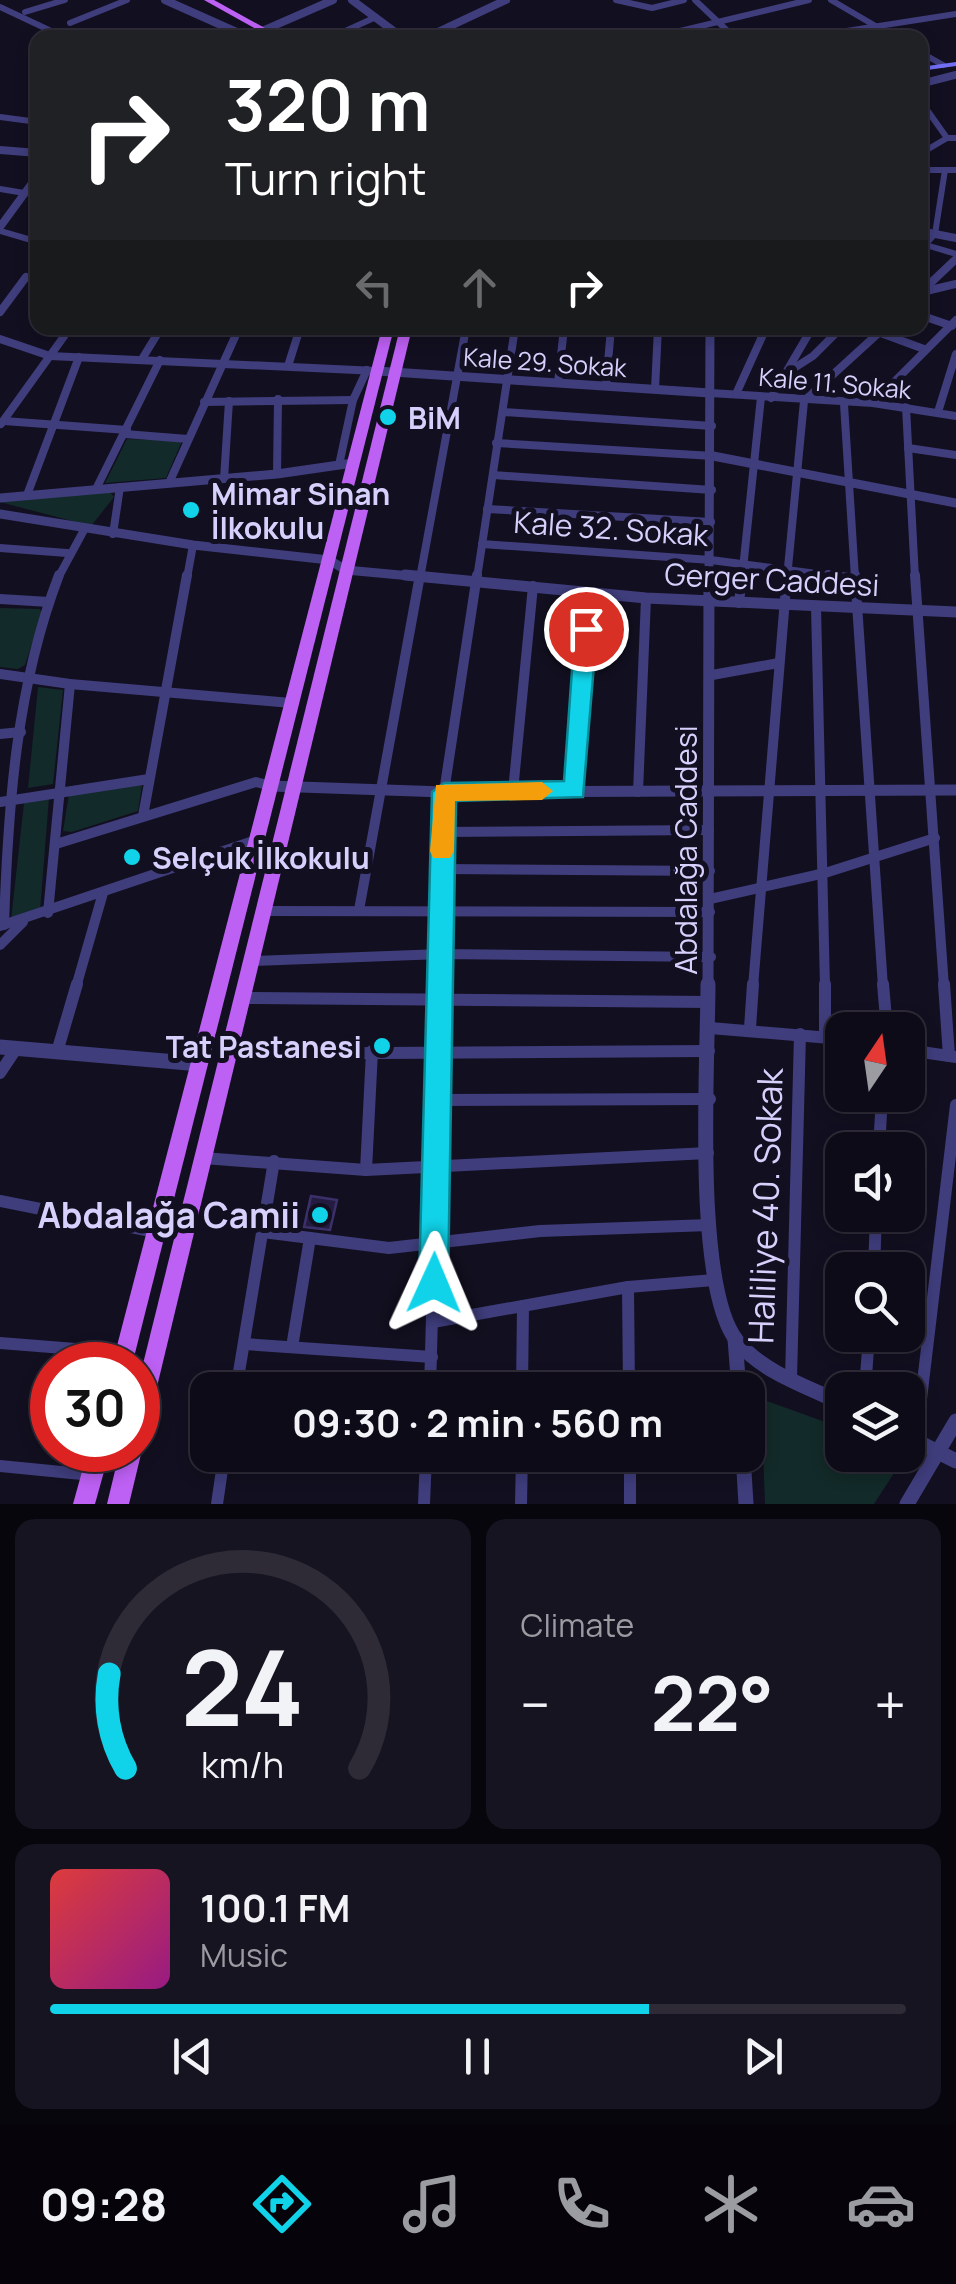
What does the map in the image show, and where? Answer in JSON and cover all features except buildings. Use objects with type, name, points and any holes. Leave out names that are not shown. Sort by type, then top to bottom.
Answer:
[{"type":"main road","points":[[208,0],[264,30]]},
{"type":"main road","points":[[928,68],[956,64]]},
{"type":"main road","points":[[128,1342],[329,560],[346,464],[385,335]]},
{"type":"main road","points":[[158,1342],[404,335]]},
{"type":"main road","points":[[84,1504],[93,1472]]},
{"type":"main road","points":[[118,1504],[126,1472]]},
{"type":"street","points":[[25,12],[65,0]]},
{"type":"street","points":[[70,23],[127,0]]},
{"type":"street","points":[[165,0],[232,30]]},
{"type":"street","points":[[264,30],[333,0]]},
{"type":"street","points":[[352,0],[393,30]]},
{"type":"street","points":[[442,30],[506,0]]},
{"type":"street","points":[[616,0],[652,8],[684,0]]},
{"type":"street","points":[[695,0],[727,30]]},
{"type":"street","points":[[688,30],[809,0]]},
{"type":"street","points":[[831,0],[883,30]]},
{"type":"street","points":[[0,7],[49,30]]},
{"type":"street","points":[[844,30],[956,14]]},
{"type":"street","points":[[348,30],[376,17]]},
{"type":"street","points":[[928,57],[955,76]]},
{"type":"street","points":[[928,82],[955,76]]},
{"type":"street","points":[[928,110],[952,138],[928,150]]},
{"type":"street","points":[[0,118],[30,121]]},
{"type":"street","points":[[0,150],[30,152]]},
{"type":"street","points":[[928,169],[956,170]]},
{"type":"street","points":[[928,242],[935,234],[944,170]]},
{"type":"street","points":[[30,185],[0,229],[30,239]]},
{"type":"street","points":[[0,188],[24,193]]},
{"type":"street","points":[[928,233],[956,238]]},
{"type":"street","points":[[928,249],[956,257]]},
{"type":"street","points":[[928,284],[956,257]]},
{"type":"street","points":[[0,312],[26,277]]},
{"type":"street","points":[[928,290],[956,284]]},
{"type":"street","points":[[928,317],[954,324]]},
{"type":"street","points":[[874,403],[924,348],[954,324]]},
{"type":"street","points":[[2,423],[65,335]]},
{"type":"street","points":[[142,359],[157,335]]},
{"type":"street","points":[[168,483],[237,335]]},
{"type":"street","points":[[288,366],[298,335]]},
{"type":"street","points":[[360,910],[465,335]]},
{"type":"street","points":[[431,1372],[439,1167],[444,792],[514,335]]},
{"type":"street","points":[[558,383],[563,335]]},
{"type":"street","points":[[606,386],[610,335]]},
{"type":"street","points":[[655,389],[658,335]]},
{"type":"street","name":"Abdalağa Caddesi","points":[[710,335],[708,1153],[714,1280],[735,1339],[737,1372]]},
{"type":"street","points":[[736,394],[763,335]]},
{"type":"street","points":[[739,602],[753,462],[766,398],[788,372],[808,335]]},
{"type":"street","points":[[788,372],[813,356],[834,335]]},
{"type":"street","points":[[750,1028],[767,792],[804,400],[876,335]]},
{"type":"street","points":[[893,335],[924,348]]},
{"type":"street","points":[[0,339],[50,356],[372,370],[353,400],[346,464],[278,474],[0,498]]},
{"type":"street","points":[[938,412],[956,354]]},
{"type":"street","points":[[27,495],[79,357]]},
{"type":"street","points":[[96,489],[160,360]]},
{"type":"street","name":"Kale 29. Sokak","points":[[372,370],[710,394]]},
{"type":"street","name":"Kale 11. Sokak","points":[[710,394],[874,403],[956,416]]},
{"type":"street","points":[[278,399],[278,474]]},
{"type":"street","points":[[204,402],[353,400]]},
{"type":"street","points":[[224,478],[229,401]]},
{"type":"street","points":[[844,404],[872,860],[885,1012]]},
{"type":"street","points":[[906,407],[922,698],[949,967],[952,1056],[925,1052]]},
{"type":"street","points":[[503,412],[712,426]]},
{"type":"street","points":[[2,423],[54,424],[188,439]]},
{"type":"street","points":[[496,443],[712,456],[956,504]]},
{"type":"street","points":[[908,448],[956,455]]},
{"type":"street","points":[[493,475],[712,490]]},
{"type":"street","points":[[113,534],[120,487]]},
{"type":"street","points":[[487,509],[711,522]]},
{"type":"street","points":[[0,514],[194,546],[329,560],[346,570]]},
{"type":"street","points":[[84,530],[67,552],[27,676],[21,732],[6,801],[2,926],[260,838]]},
{"type":"street","name":"Kale 32. Sokak","points":[[482,544],[711,560],[854,580]]},
{"type":"street","points":[[143,816],[194,546]]},
{"type":"street","points":[[0,548],[67,552]]},
{"type":"street","name":"Gerger Caddesi","points":[[346,570],[646,598],[956,612]]},
{"type":"street","points":[[513,792],[533,586]]},
{"type":"street","points":[[575,790],[589,592]]},
{"type":"street","points":[[638,792],[646,598]]},
{"type":"street","points":[[0,600],[49,602]]},
{"type":"street","points":[[816,606],[818,791],[825,873],[825,1012]]},
{"type":"street","points":[[712,676],[779,663]]},
{"type":"street","points":[[0,674],[70,684],[291,703]]},
{"type":"street","points":[[48,913],[70,684]]},
{"type":"street","points":[[0,734],[21,732]]},
{"type":"street","points":[[6,801],[149,779]]},
{"type":"street","points":[[56,844],[256,782],[271,786],[444,792],[956,790]]},
{"type":"street","points":[[442,832],[709,830]]},
{"type":"street","points":[[262,912],[710,906],[872,860],[934,838]]},
{"type":"street","points":[[442,869],[710,870]]},
{"type":"street","points":[[57,1052],[103,893]]},
{"type":"street","points":[[0,945],[24,921]]},
{"type":"street","points":[[251,961],[442,954],[711,957]]},
{"type":"street","points":[[242,998],[709,1002]]},
{"type":"street","points":[[710,1028],[825,1036]]},
{"type":"street","name":"Haliliye 40. Sokak","points":[[791,1379],[800,1034]]},
{"type":"street","points":[[0,1046],[200,1064]]},
{"type":"street","points":[[0,1072],[16,1049]]},
{"type":"street","points":[[366,1170],[372,1051]]},
{"type":"street","points":[[230,1054],[710,1051]]},
{"type":"street","points":[[437,1100],[710,1100]]},
{"type":"street","points":[[921,1372],[956,1106]]},
{"type":"street","points":[[203,1158],[366,1170],[708,1153]]},
{"type":"street","points":[[239,1372],[274,1161]]},
{"type":"street","points":[[0,1202],[157,1232]]},
{"type":"street","points":[[263,1232],[389,1248],[540,1232],[711,1225]]},
{"type":"street","points":[[292,1348],[310,1238]]},
{"type":"street","points":[[433,1322],[628,1287],[714,1280]]},
{"type":"street","points":[[628,1287],[629,1372]]},
{"type":"street","points":[[522,1372],[523,1306]]},
{"type":"street","points":[[735,1339],[791,1379],[825,1395]]},
{"type":"street","points":[[0,1343],[30,1347]]},
{"type":"street","points":[[244,1344],[432,1357]]},
{"type":"street","points":[[908,1504],[956,1422]]},
{"type":"street","points":[[925,1446],[956,1461]]},
{"type":"street","points":[[0,1466],[92,1476]]},
{"type":"street","points":[[217,1504],[224,1472]]},
{"type":"street","points":[[424,1504],[425,1472]]},
{"type":"street","points":[[521,1504],[522,1472]]},
{"type":"street","points":[[630,1472],[630,1504]]},
{"type":"street","points":[[744,1472],[746,1504]]},
{"type":"green space","points":[[127,439],[182,441],[166,478],[105,483]]},
{"type":"green space","points":[[110,492],[114,497],[91,526],[0,502]]},
{"type":"green space","points":[[0,608],[40,609],[42,613],[25,665],[18,669],[0,667]]},
{"type":"green space","points":[[38,687],[63,690],[53,784],[28,788]]},
{"type":"green space","points":[[142,785],[138,811],[72,832],[63,831],[69,794]]},
{"type":"green space","points":[[49,798],[40,911],[11,920],[24,803]]},
{"type":"green space","points":[[765,1400],[825,1422],[825,1472],[895,1472],[874,1504],[765,1504]]},
{"type":"slow traffic","points":[[442,851],[444,792],[542,791]]},
{"type":"place","name":"BiM","points":[[388,417]]},
{"type":"place","name":"Mimar Sinan İlkokulu","points":[[191,510]]},
{"type":"place","name":"Selçuk İlkokulu","points":[[132,857]]},
{"type":"place","name":"Tat Pastanesi","points":[[382,1046]]},
{"type":"place","name":"Abdalağa Camii","points":[[320,1215]]},
{"type":"route","points":[[434,1283],[444,792],[575,790],[586,629]]}]
